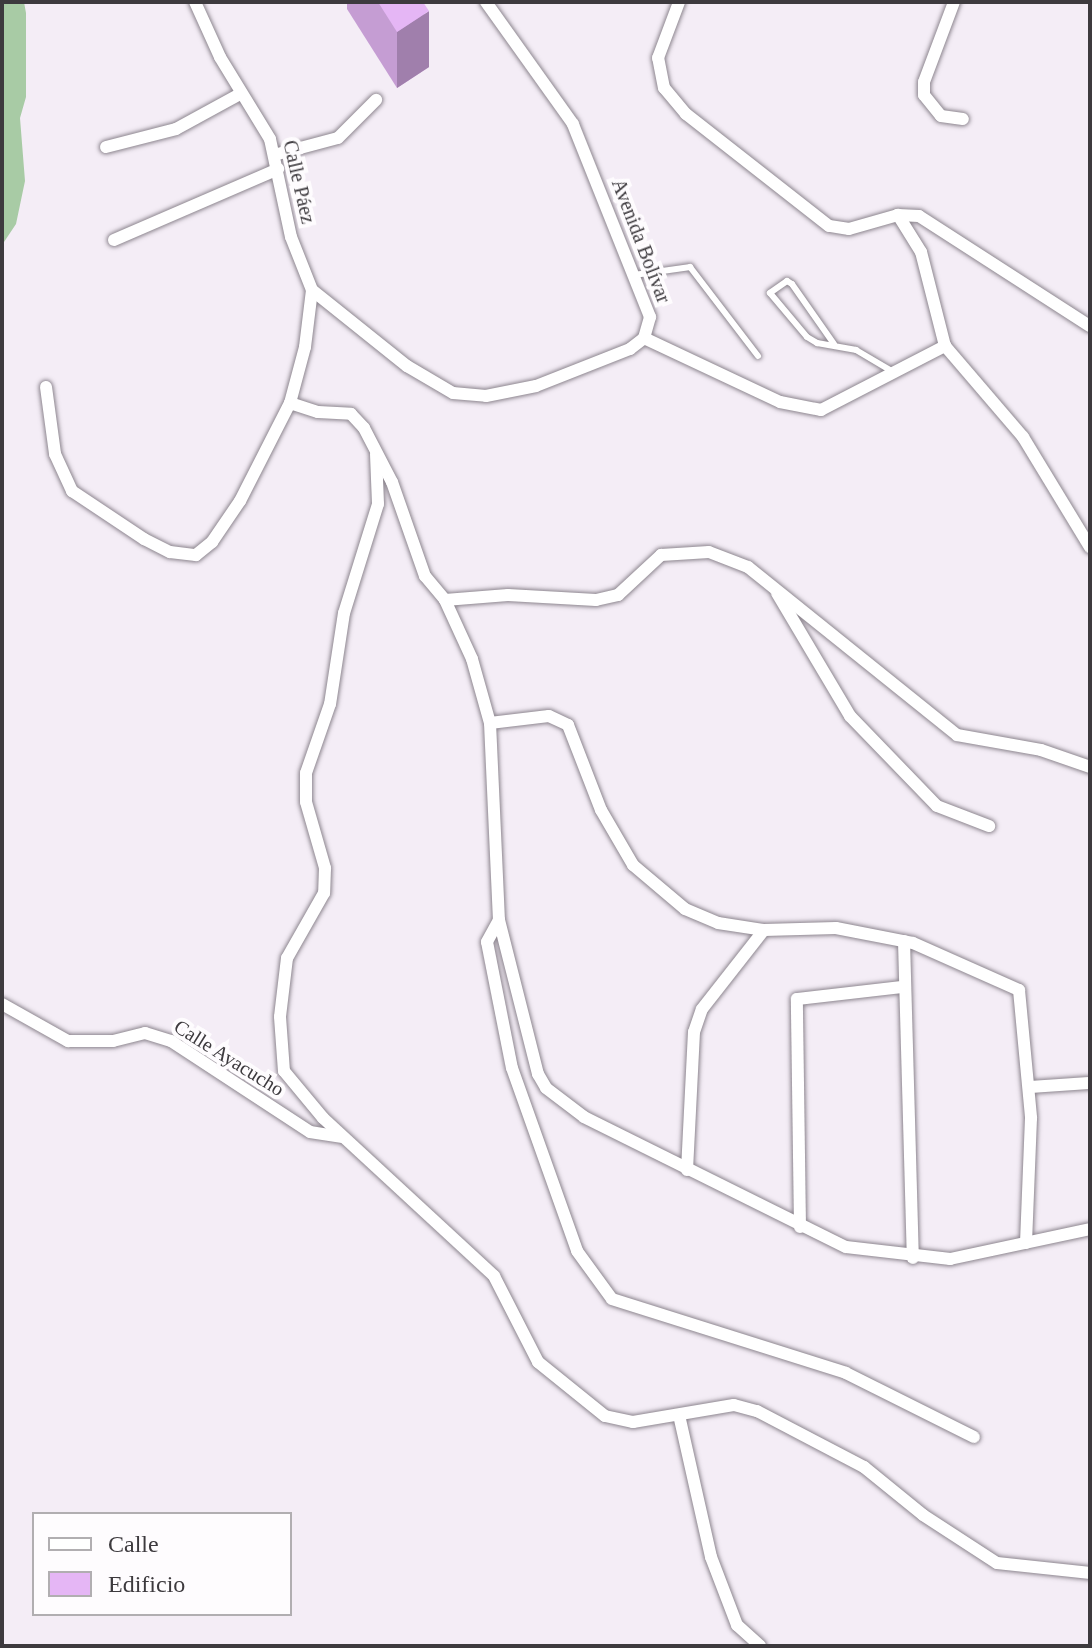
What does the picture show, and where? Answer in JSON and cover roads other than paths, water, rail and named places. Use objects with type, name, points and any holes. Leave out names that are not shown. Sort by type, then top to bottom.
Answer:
[{"type":"street","name":"Calle Páez","points":[[195,2],[240,94],[270,139],[291,237],[312,290]]},
{"type":"street","name":"Avenida Bolívar","points":[[486,2],[573,124],[650,317],[644,338]]},
{"type":"street","points":[[679,2],[658,58],[664,88],[686,114],[829,226],[849,229],[898,215],[919,216],[1090,326]]},
{"type":"street","points":[[954,2],[924,95],[941,116],[963,119]]},
{"type":"street","points":[[106,147],[176,129],[240,94]]},
{"type":"street","points":[[274,155],[338,138],[376,100]]},
{"type":"street","points":[[114,240],[278,169]]},
{"type":"street","points":[[898,215],[921,252],[945,346],[1023,437],[1090,547]]},
{"type":"street","points":[[312,290],[407,366],[453,393],[486,396],[536,386],[630,349],[644,338],[804,410],[821,410],[945,346]]},
{"type":"street","points":[[46,387],[55,454],[72,491],[144,539],[170,552],[196,555],[212,542],[240,501],[290,403],[305,347],[312,290]]},
{"type":"street","points":[[290,403],[318,412],[351,414],[364,428],[392,482],[425,576],[445,600],[472,659],[490,723],[499,920],[538,1074],[546,1088],[584,1117],[800,1227],[846,1247],[913,1258],[950,1259],[1090,1229]]},
{"type":"street","points":[[376,454],[378,504],[344,613],[330,704],[306,773],[306,802],[325,868],[324,893],[287,958],[280,1017],[284,1071],[343,1137],[494,1276],[538,1362],[605,1416],[633,1422],[734,1405],[757,1411],[864,1467],[923,1515],[997,1563],[1090,1573]]},
{"type":"street","points":[[445,600],[508,595],[596,600],[618,595],[661,555],[687,550],[709,552],[748,567],[957,735],[1041,750],[1090,767]]},
{"type":"street","points":[[771,584],[850,716],[937,806],[989,826]]},
{"type":"street","points":[[490,723],[559,717],[568,725],[601,810],[641,874],[685,909],[718,923],[764,930],[836,928],[904,941],[1019,990],[1029,1087],[1026,1243]]},
{"type":"street","points":[[499,920],[487,942],[512,1068],[577,1251],[612,1299],[846,1373],[974,1437]]},
{"type":"street","points":[[687,1170],[694,1032],[702,1009],[764,930]]},
{"type":"street","points":[[904,941],[902,987],[913,1258]]},
{"type":"street","points":[[800,1227],[797,999],[902,987]]},
{"type":"street","name":"Calle Ayacucho","points":[[2,1004],[68,1041],[113,1041],[145,1033],[171,1041],[310,1132],[343,1137]]},
{"type":"street","points":[[1029,1087],[1090,1083]]},
{"type":"street","points":[[679,1415],[681,1440],[716,1571],[737,1625],[760,1646]]},
{"type":"lane","points":[[634,275],[690,267],[758,356]]},
{"type":"lane","points":[[834,344],[792,284],[787,281],[770,293],[807,337],[877,359],[895,373]]}]
